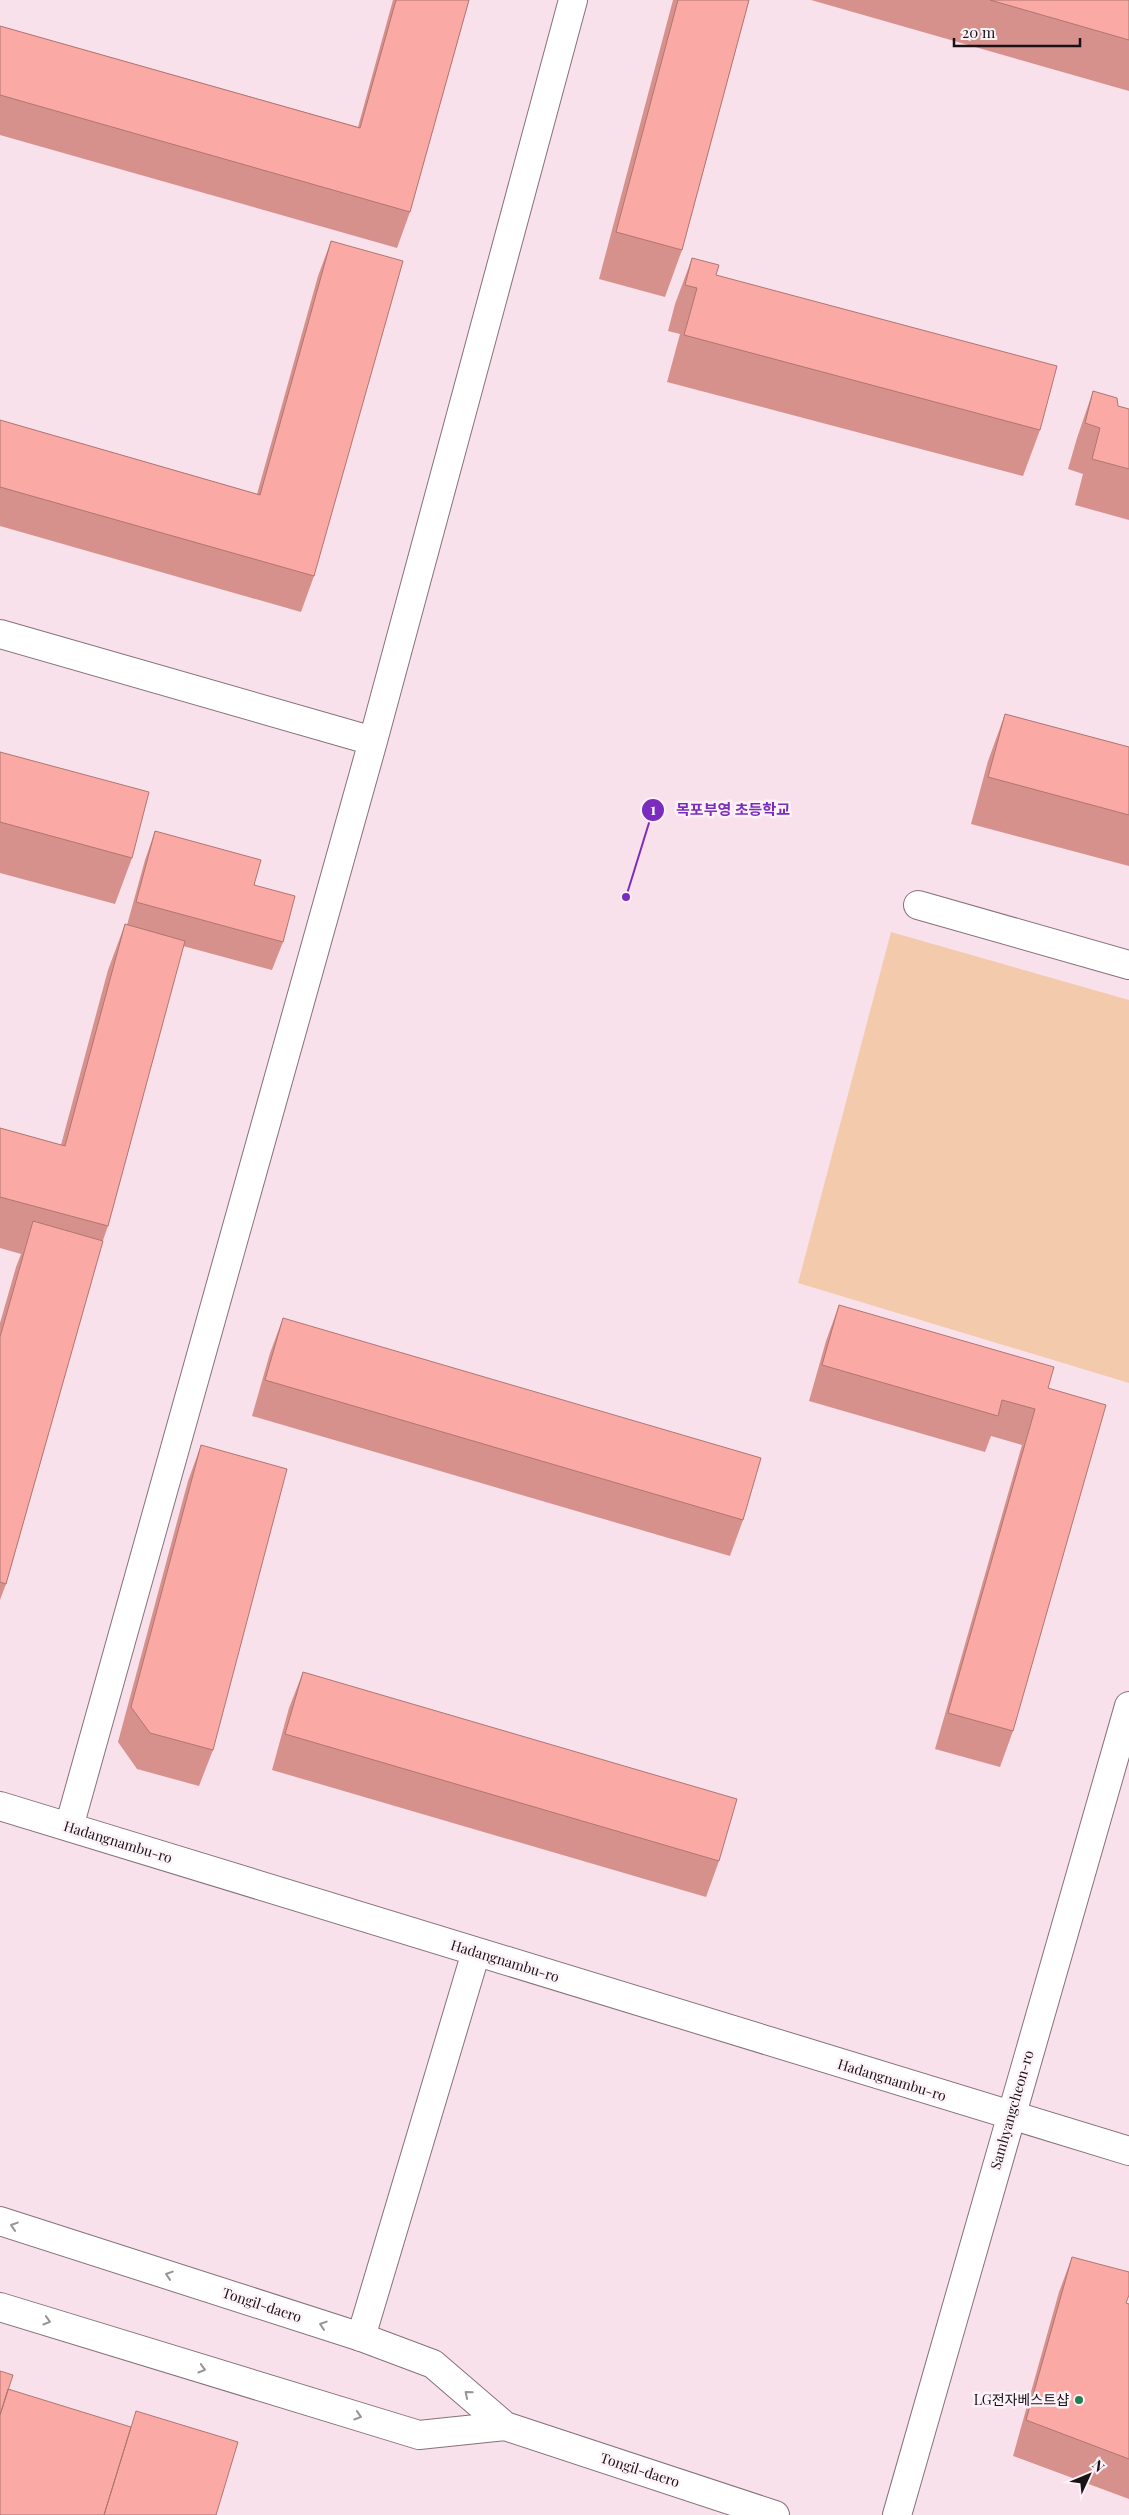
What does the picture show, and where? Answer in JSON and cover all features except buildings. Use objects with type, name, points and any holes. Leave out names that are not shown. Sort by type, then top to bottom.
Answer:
[{"type":"street","points":[[69,1827],[373,741],[573,0]]},
{"type":"street","points":[[0,634],[373,741]]},
{"type":"street","points":[[918,904],[1129,965]]},
{"type":"street","name":"Samhyangcheon-ro","points":[[898,2515],[1010,2116],[1129,1706]]},
{"type":"street","name":"Hadangnambu-ro","points":[[0,1806],[1129,2151]]},
{"type":"street","points":[[361,2337],[476,1952]]},
{"type":"street","name":"Tongil-daero","points":[[0,2221],[361,2337],[433,2364],[505,2426],[775,2515]]},
{"type":"street","name":"Tongil-daero","points":[[0,2307],[419,2435],[505,2426]]},
{"type":"shaded area","points":[[891,932],[1129,1000],[1129,1383],[798,1283]]},
{"type":"place","name":"목포부영 초등학교","points":[[626,897]]},
{"type":"place","name":"LG전자베스트샵","points":[[1079,2400]]}]
